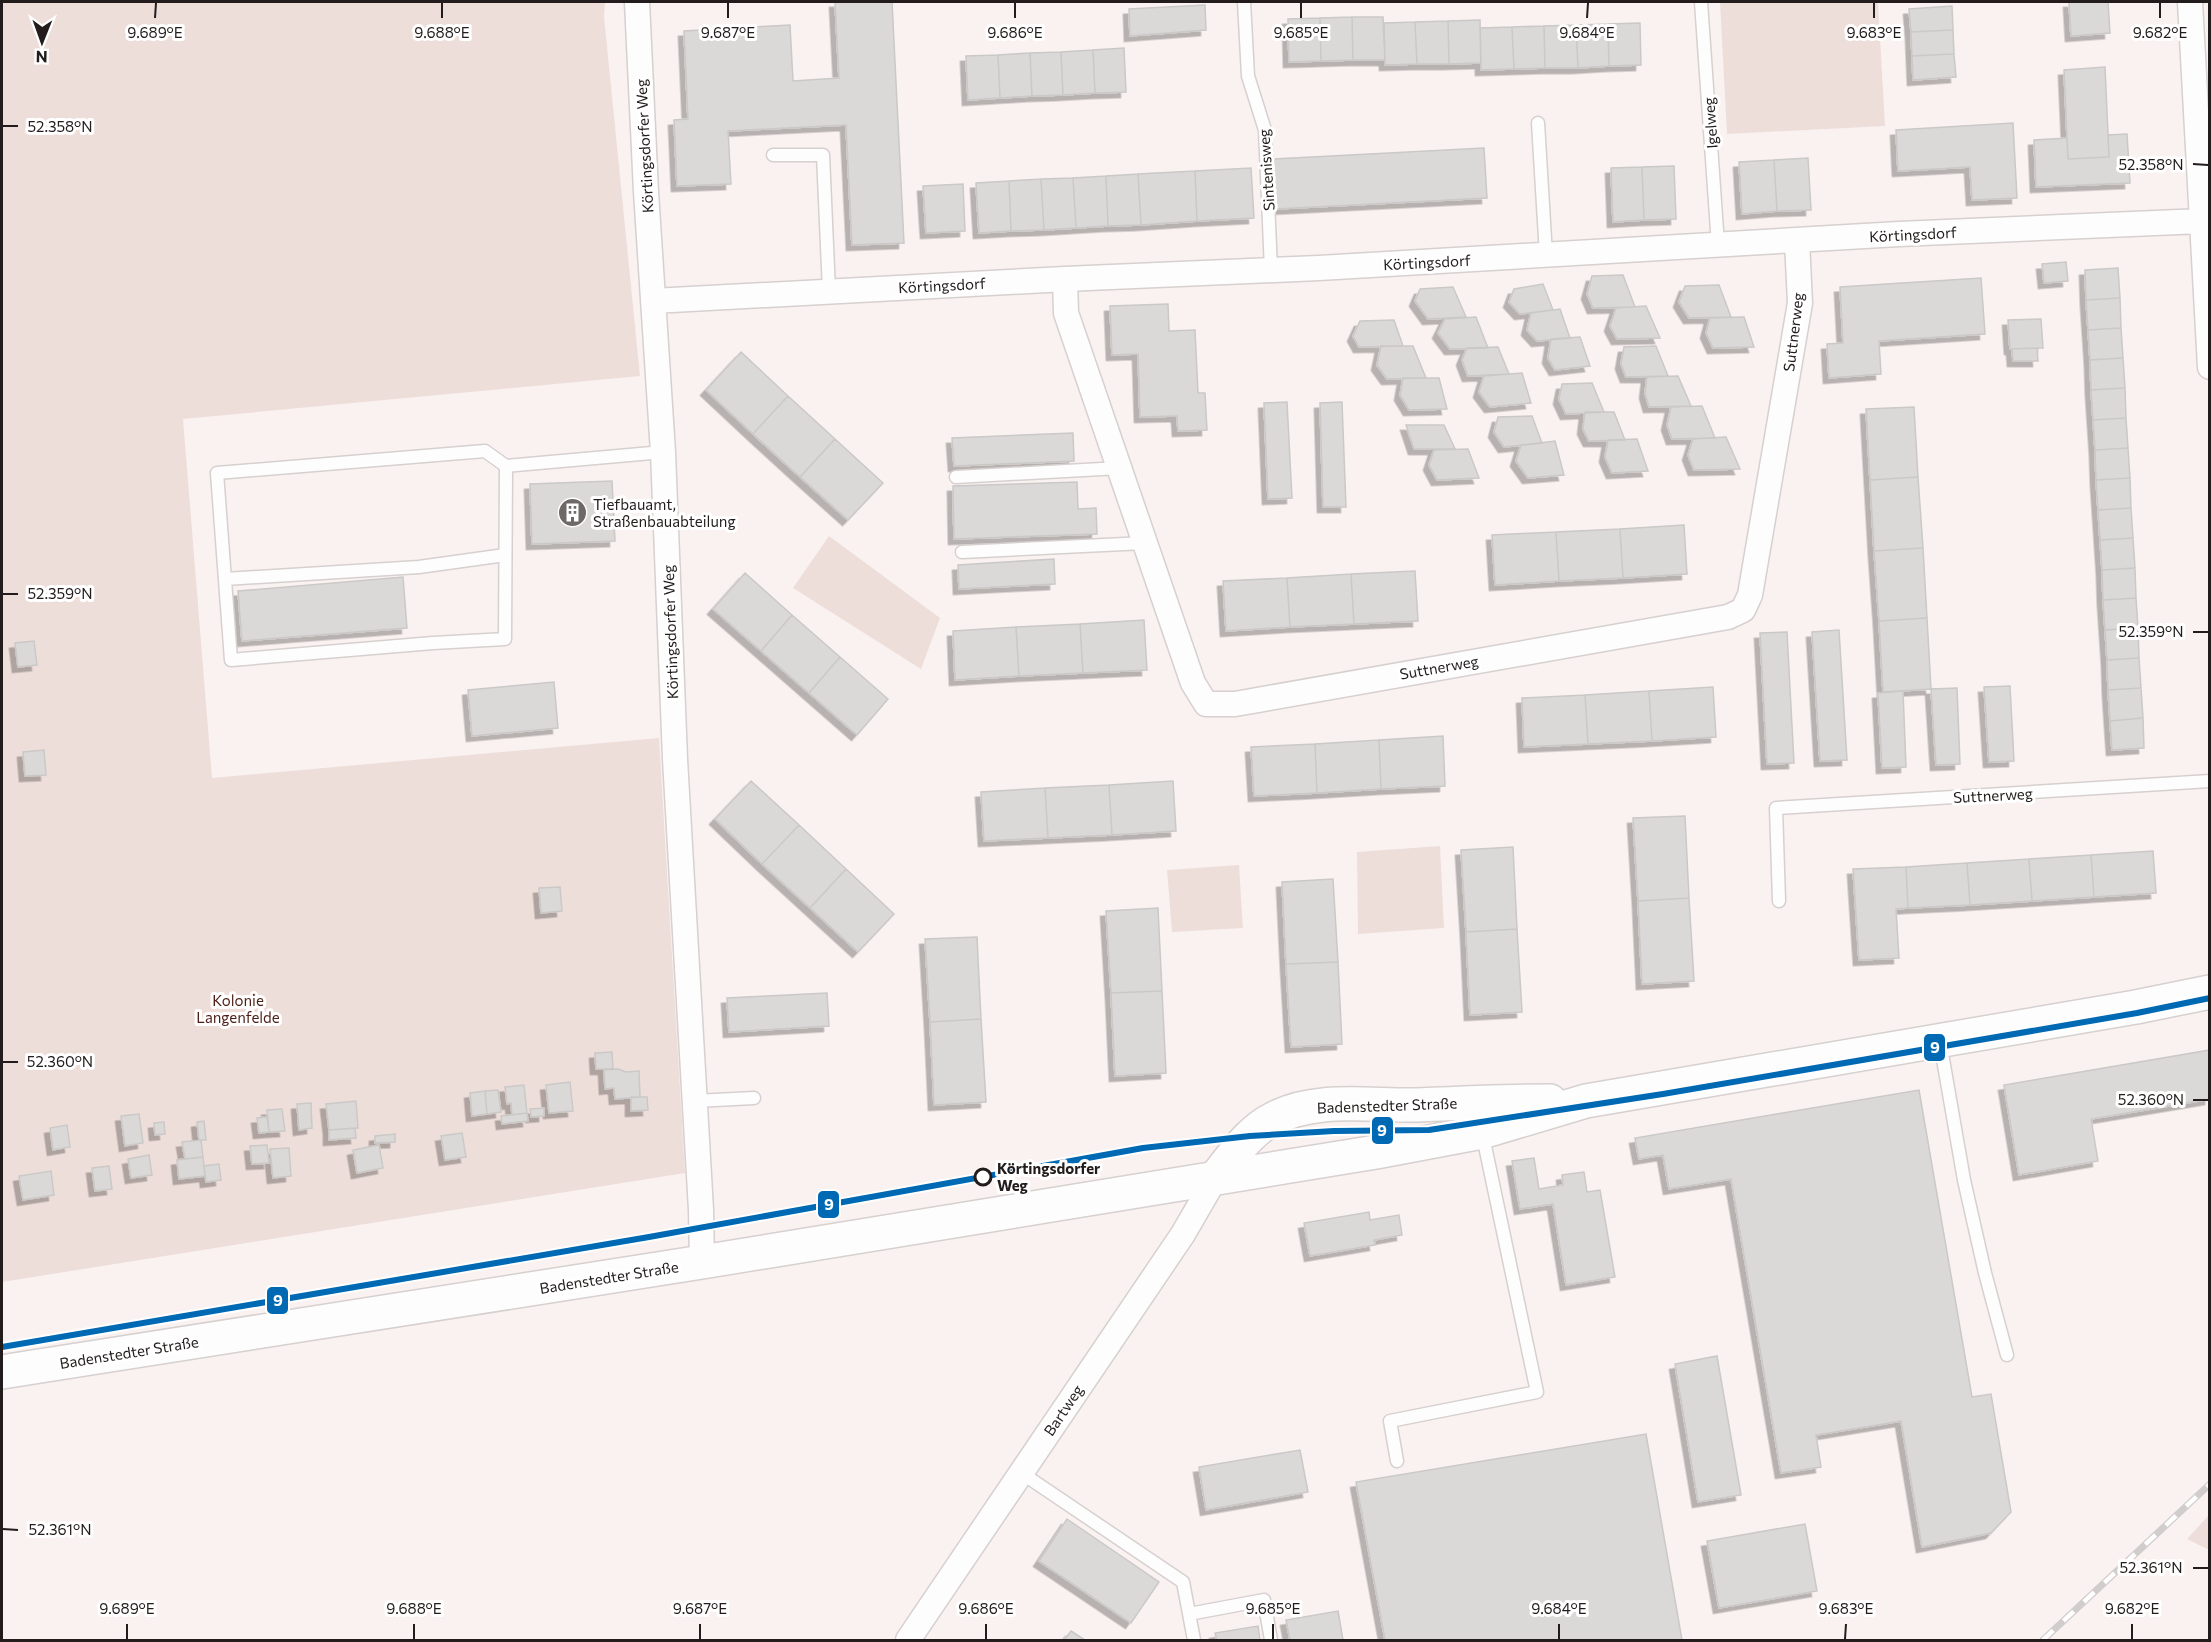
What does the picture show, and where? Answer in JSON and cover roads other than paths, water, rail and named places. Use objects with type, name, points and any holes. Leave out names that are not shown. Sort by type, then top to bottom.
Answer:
[{"type":"street","name":"Körtingsdorfer Weg","points":[[637,2],[663,452],[675,759],[702,1262]]},
{"type":"street","points":[[2190,2],[2210,367]]},
{"type":"street","name":"Körtingsdorf","points":[[653,301],[2202,221]]},
{"type":"street","name":"Suttnerweg","points":[[1065,279],[1066,313],[1193,683],[1206,704],[1235,704],[1728,617],[1743,610],[1750,596],[1800,303],[1797,241]]},
{"type":"street","name":"Badenstedter Straße","points":[[2,1372],[702,1262],[1376,1152],[1479,1118],[1940,1041],[2210,992]]},
{"type":"street","name":"Badenstedter Straße","points":[[1216,1177],[1250,1136],[1274,1118],[1298,1110],[1333,1104],[1417,1105],[1479,1118]]},
{"type":"street","name":"Bartweg","points":[[908,1641],[1020,1472],[1183,1234],[1216,1177]]},
{"type":"lane","name":"Sintenisweg","points":[[1244,2],[1248,76],[1265,130],[1271,270]]},
{"type":"lane","name":"Igelweg","points":[[1701,2],[1718,245]]},
{"type":"lane","points":[[1538,123],[1546,255]]},
{"type":"lane","points":[[773,155],[823,155],[829,291]]},
{"type":"lane","points":[[506,466],[505,639],[231,660],[217,473],[485,451],[506,466],[663,452]]},
{"type":"lane","points":[[956,477],[1120,468]]},
{"type":"lane","points":[[962,552],[1145,543]]},
{"type":"lane","points":[[225,579],[419,567],[506,555]]},
{"type":"lane","name":"Suttnerweg","points":[[1779,901],[1776,808],[2210,781]]},
{"type":"lane","points":[[1940,1041],[1964,1180],[2007,1355]]},
{"type":"lane","points":[[695,1101],[754,1098]]},
{"type":"lane","points":[[1397,1461],[1390,1421],[1537,1392],[1479,1118]]},
{"type":"lane","points":[[1020,1472],[1182,1582],[1194,1641]]},
{"type":"lane","points":[[1189,1614],[1264,1600],[1271,1641]]},
{"type":"railway","points":[[2043,1640],[2210,1484]]},
{"type":"place","name":"Tiefbauamt, Straßenbauabteilung","points":[[572,513]]},
{"type":"place","name":"Körtingsdorfer Weg","points":[[983,1177]]},
{"type":"park label","name":"Kolonie Langenfelde","points":[[238,1008]]}]
